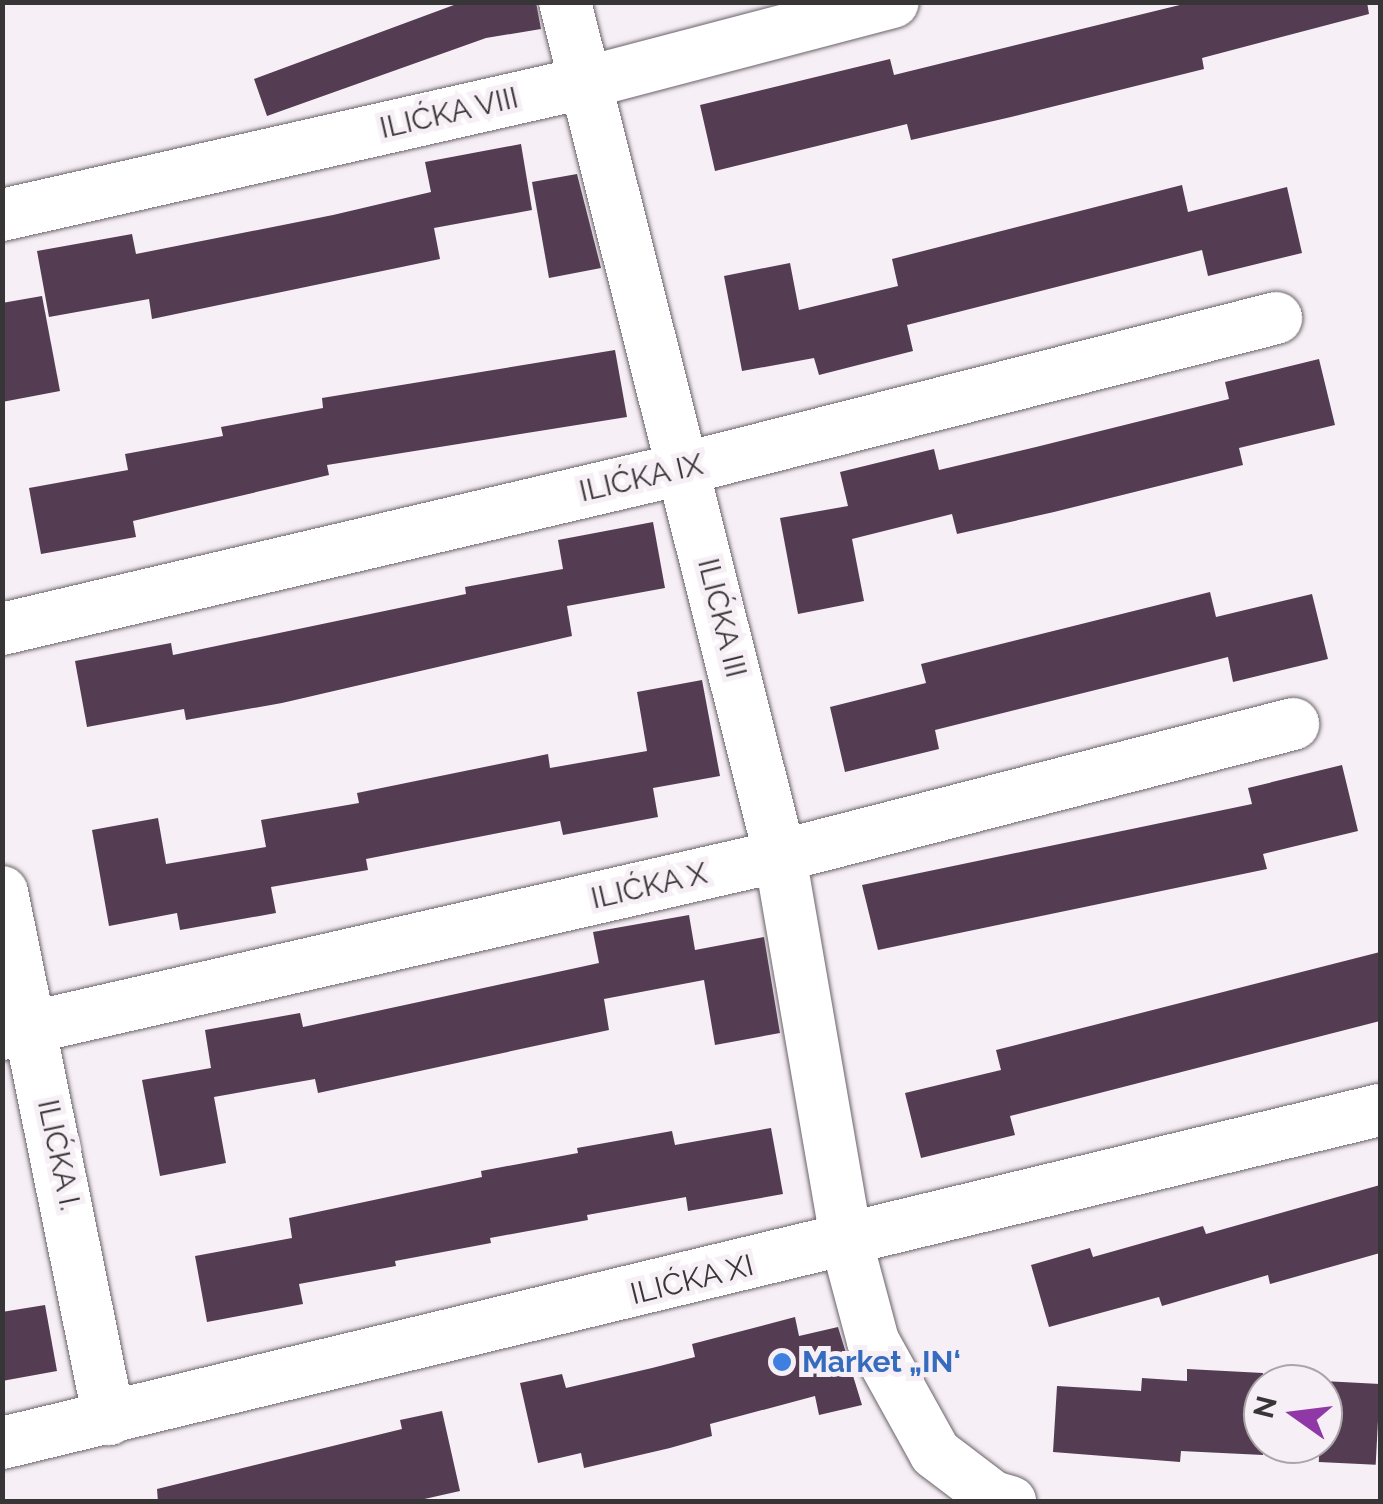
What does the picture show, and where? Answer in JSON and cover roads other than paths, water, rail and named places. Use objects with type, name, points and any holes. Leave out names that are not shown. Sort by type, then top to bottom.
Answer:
[{"type":"street","name":"ILIĆKA III","points":[[565,2],[686,468],[780,856],[846,1240],[872,1341],[935,1453],[993,1497],[1010,1502]]},
{"type":"street","name":"ILIĆKA VIII","points":[[2,216],[588,82],[893,2]]},
{"type":"street","name":"ILIĆKA IX","points":[[2,629],[686,468],[1276,318]]},
{"type":"street","name":"ILIĆKA X","points":[[18,1031],[780,856],[1293,724]]},
{"type":"street","name":"ILIĆKA I.","points":[[2,892],[18,1031],[109,1420]]},
{"type":"street","name":"ILIĆKA XI","points":[[2,1443],[1380,1110]]},
{"type":"place","name":"Market „IN‘","points":[[782,1362]]}]
